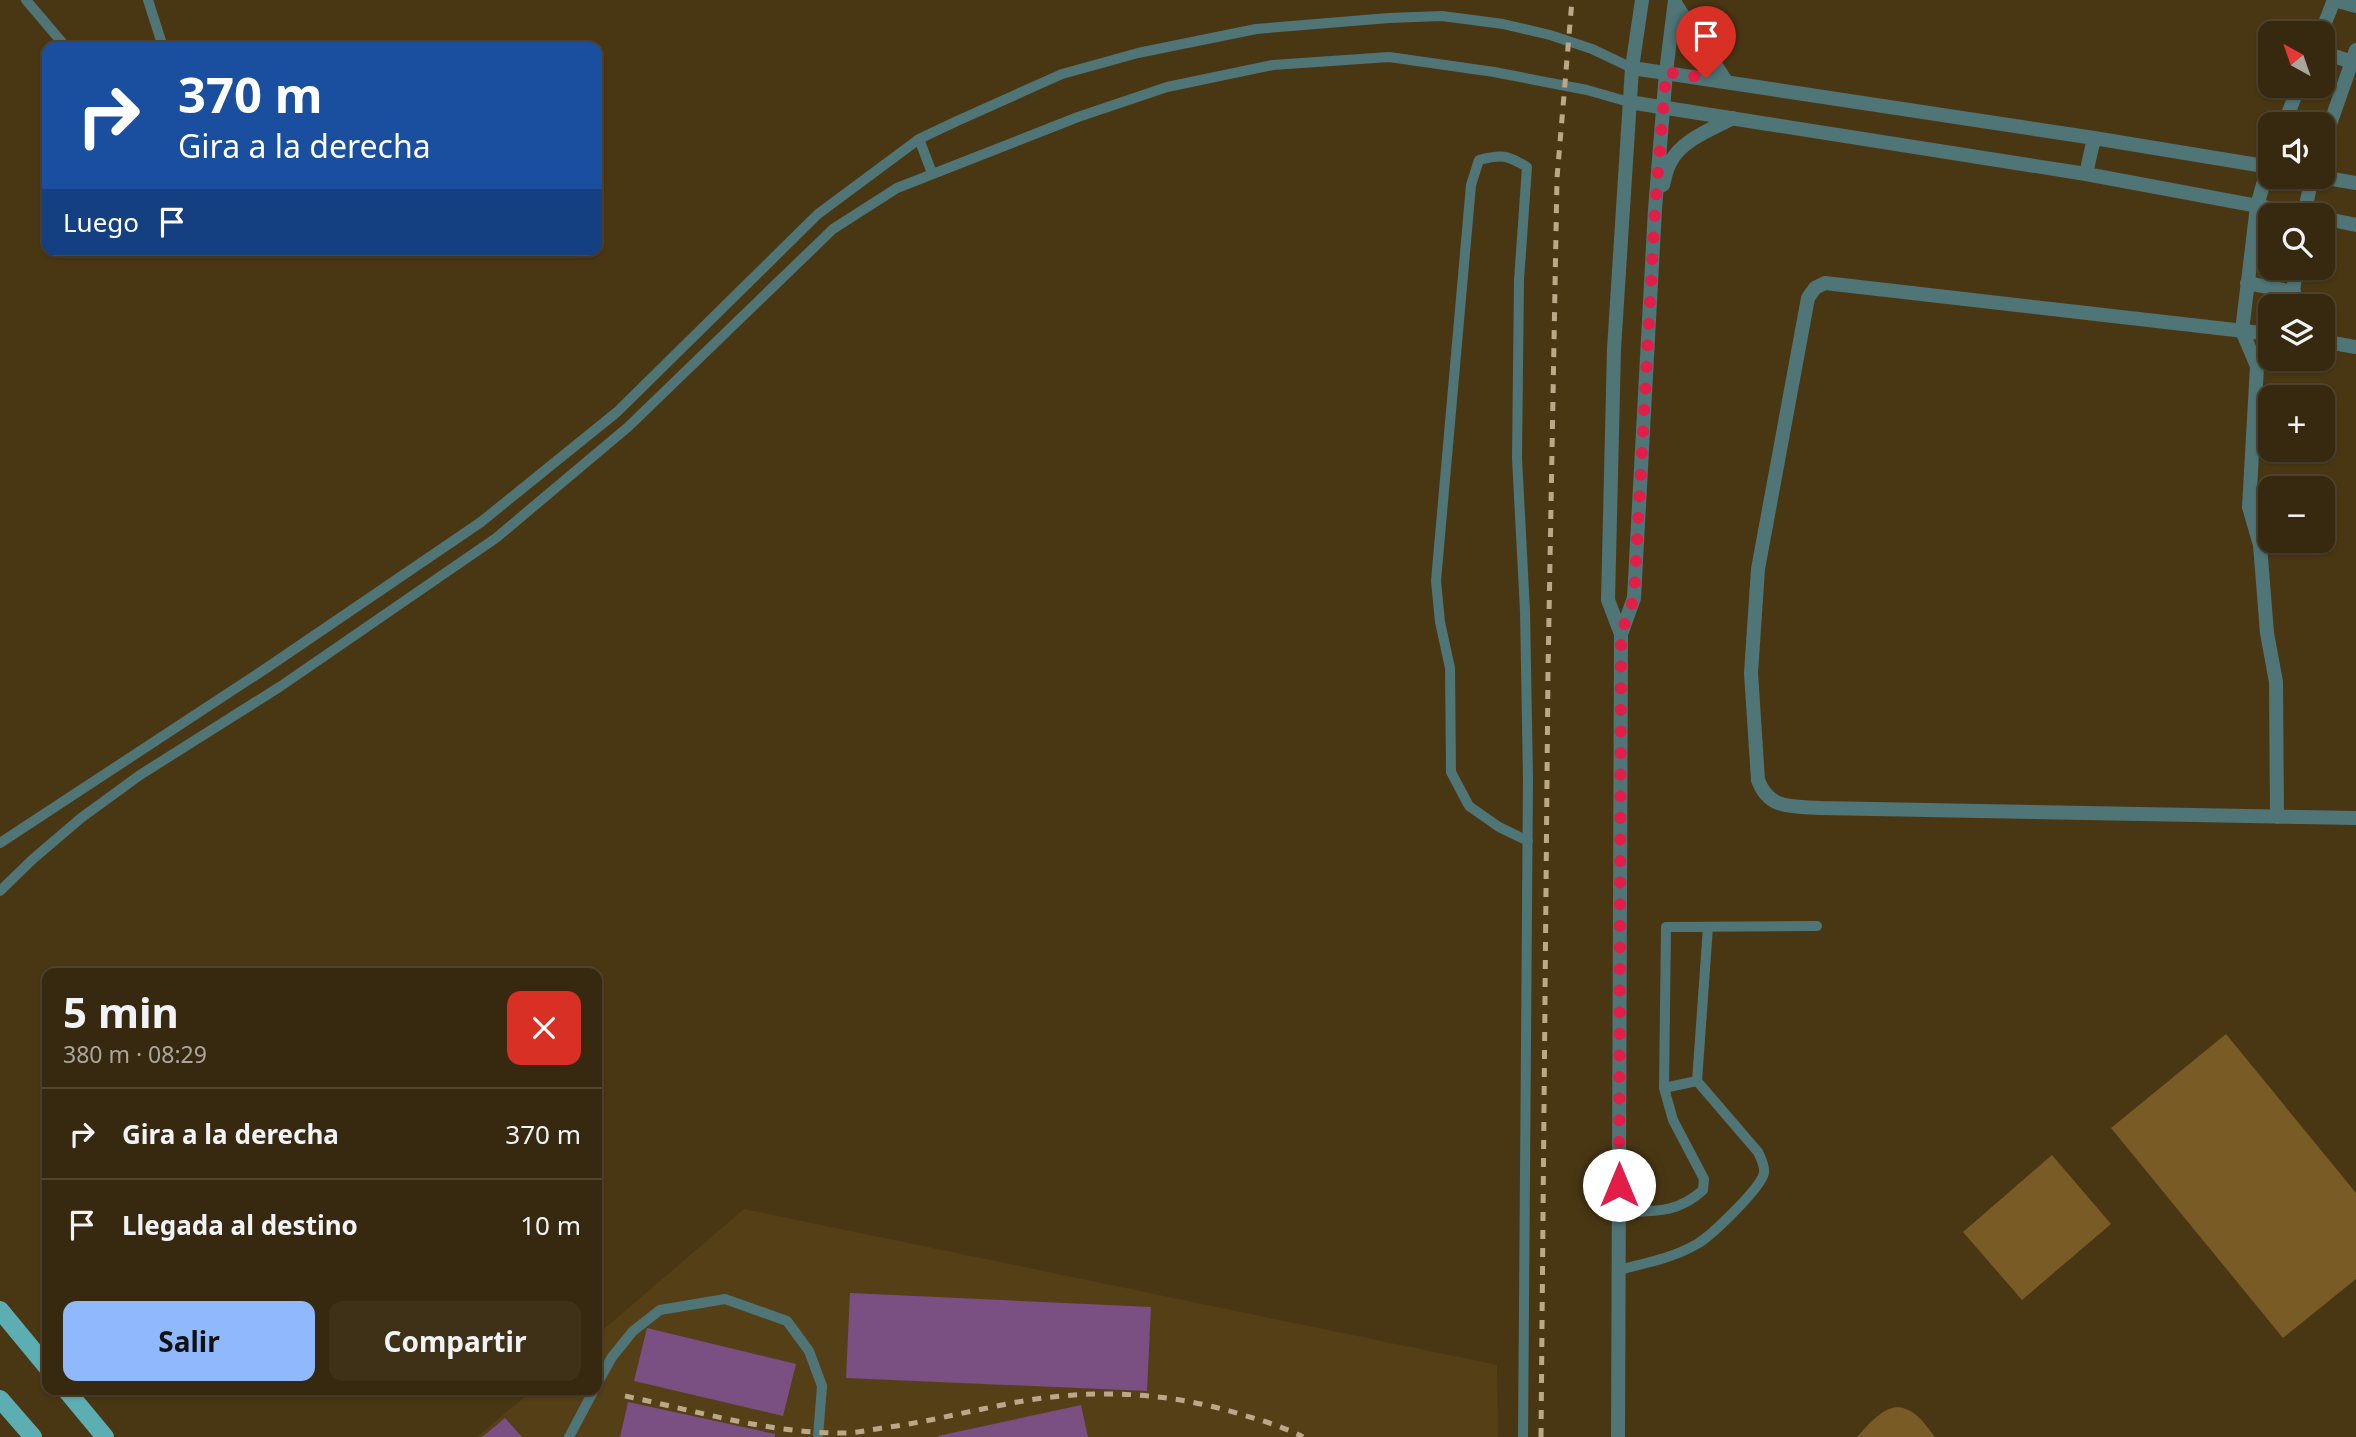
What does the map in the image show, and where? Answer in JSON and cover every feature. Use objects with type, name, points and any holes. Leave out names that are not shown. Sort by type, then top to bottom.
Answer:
[{"type":"main road","points":[[0,1310],[42,1361]]},
{"type":"main road","points":[[70,1395],[105,1437]]},
{"type":"main road","points":[[1,1403],[33,1437]]},
{"type":"street","points":[[1621,634],[1608,600],[1614,349],[1629,102],[1642,0]]},
{"type":"street","points":[[2325,21],[2334,0],[2356,6]]},
{"type":"street","points":[[1618,1437],[1621,634],[1634,598],[1655,209],[1666,72],[1675,1]]},
{"type":"street","points":[[1675,1],[1726,81]]},
{"type":"street","points":[[2335,54],[2354,56],[2335,112]]},
{"type":"street","points":[[1632,68],[2258,163]]},
{"type":"street","points":[[1629,102],[2086,174],[2257,206]]},
{"type":"street","points":[[1655,209],[1670,163],[1679,151],[1691,140],[1733,118]]},
{"type":"street","points":[[2086,174],[2094,138]]},
{"type":"street","points":[[2335,179],[2356,183]]},
{"type":"street","points":[[2262,189],[2257,206],[2242,331],[2257,366],[2249,507],[2260,545],[2267,632],[2276,682],[2277,817]]},
{"type":"street","points":[[2335,221],[2356,225]]},
{"type":"street","points":[[2258,333],[1825,283],[1815,288],[1808,298],[1758,569],[1751,673],[1758,780],[1762,791],[1775,803],[1820,808],[2356,818]]},
{"type":"street","points":[[2248,283],[2278,294]]},
{"type":"street","points":[[2335,343],[2356,347]]},
{"type":"lane","points":[[26,0],[62,42]]},
{"type":"lane","points":[[148,0],[161,42]]},
{"type":"lane","points":[[0,843],[481,522],[617,412],[818,214],[919,139],[1062,74],[1138,53],[1256,29],[1442,16],[1503,24],[1550,35],[1592,49],[1632,68]]},
{"type":"lane","points":[[0,891],[81,818],[140,775],[337,648],[496,538],[628,427],[833,229],[897,188],[1078,117],[1167,87],[1273,65],[1388,57],[1494,72],[1587,90],[1629,102]]},
{"type":"lane","points":[[919,139],[932,173]]},
{"type":"lane","points":[[1523,1437],[1528,841],[1525,611],[1517,458],[1519,280],[1527,167],[1501,155],[1479,160],[1471,185],[1436,581],[1440,621],[1450,668],[1451,772],[1469,806],[1499,827],[1528,841]]},
{"type":"lane","points":[[323,629],[337,648]]},
{"type":"lane","points":[[1619,1212],[1668,1210],[1689,1202],[1703,1189],[1704,1179],[1673,1120],[1664,1088],[1666,927],[1817,926]]},
{"type":"lane","points":[[1618,1270],[1665,1258],[1697,1244],[1722,1223],[1753,1190],[1764,1173],[1758,1152],[1698,1081],[1708,927]]},
{"type":"lane","points":[[1664,1088],[1698,1081]]},
{"type":"lane","points":[[602,1375],[612,1357],[633,1331],[660,1310],[725,1299],[787,1321],[810,1351],[822,1386],[818,1437]]},
{"type":"lane","points":[[569,1437],[591,1395]]},
{"type":"shaded area","points":[[2226,1034],[2356,1193],[2356,1279],[2283,1338],[2111,1128]]},
{"type":"shaded area","points":[[2052,1155],[2111,1224],[2022,1300],[1963,1232]]},
{"type":"shaded area","points":[[744,1209],[1497,1365],[1498,1437],[477,1437],[527,1395],[602,1395],[602,1331]]},
{"type":"shaded area","points":[[1896,1407],[1914,1413],[1935,1437],[1857,1437],[1880,1415]]},
{"type":"building","points":[[850,1293],[1151,1307],[1147,1391],[846,1378]]},
{"type":"building","points":[[647,1328],[796,1364],[783,1416],[634,1381]]},
{"type":"building","points":[[628,1402],[775,1434],[775,1437],[620,1437]]},
{"type":"building","points":[[1081,1405],[1088,1437],[938,1437],[938,1436]]},
{"type":"building","points":[[505,1418],[522,1437],[482,1437]]},
{"type":"railway","points":[[1541,1437],[1548,671],[1557,178],[1572,0]]},
{"type":"railway","points":[[625,1396],[762,1426],[845,1433],[1032,1400],[1123,1394],[1183,1400],[1213,1407],[1274,1424],[1303,1437]]},
{"type":"route","points":[[1619,1185],[1621,634],[1634,598],[1655,209],[1666,72],[1706,78]]}]
